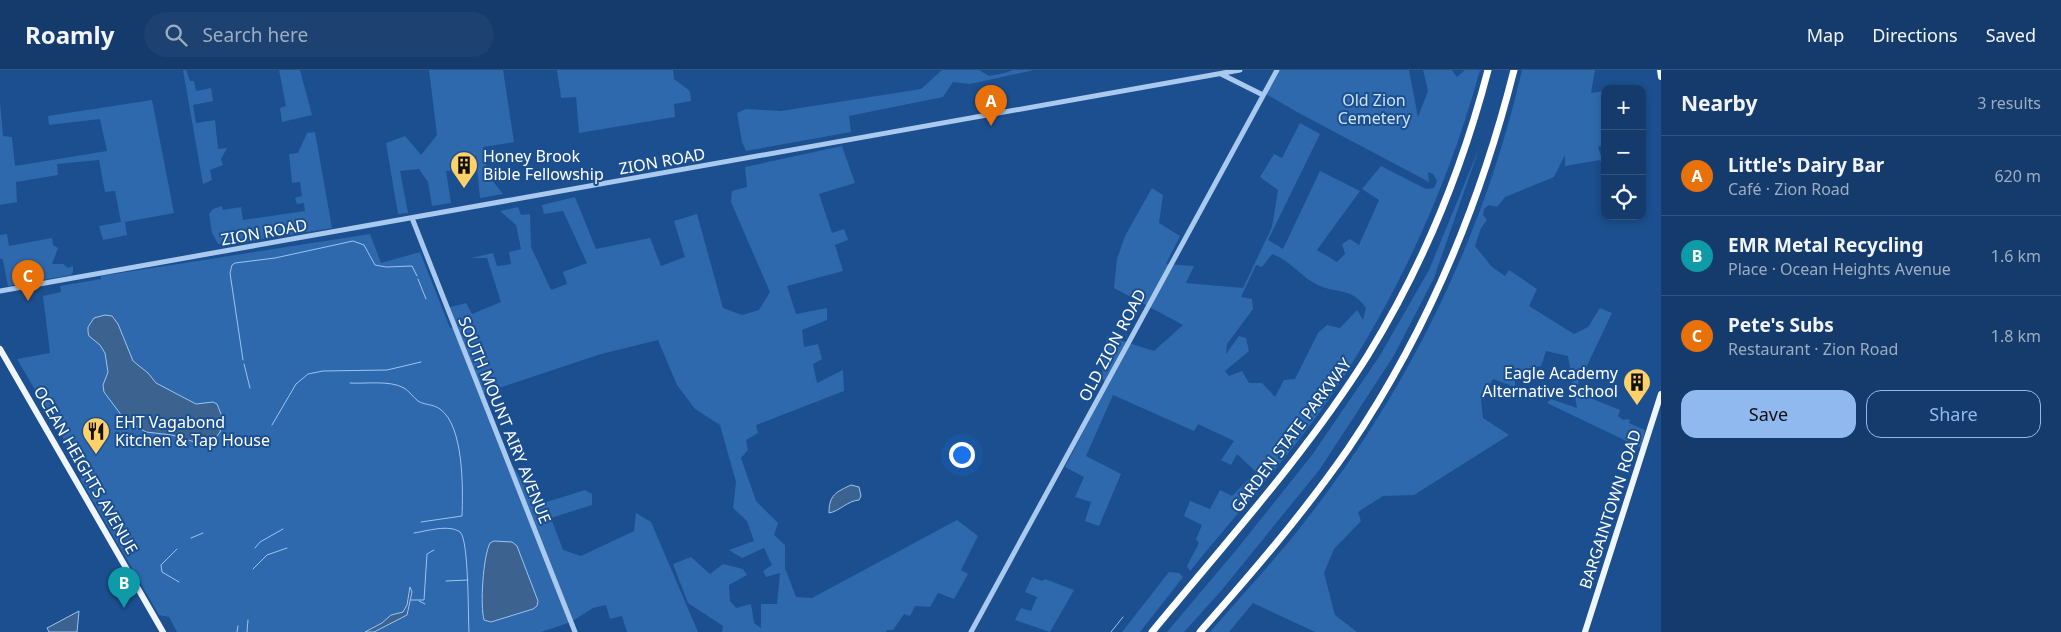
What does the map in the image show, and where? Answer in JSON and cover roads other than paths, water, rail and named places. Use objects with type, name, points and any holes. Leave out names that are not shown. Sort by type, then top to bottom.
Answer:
[{"type":"highway","name":"GARDEN STATE PARKWAY","points":[[1152,632],[1298,454],[1330,412],[1368,354],[1396,307],[1433,231],[1463,156],[1488,70]]},
{"type":"highway","points":[[1200,632],[1281,539],[1312,499],[1357,436],[1401,362],[1431,304],[1460,238],[1501,123],[1514,70]]},
{"type":"main road","points":[[1660,70],[1661,76]]},
{"type":"main road","name":"OCEAN HEIGHTS AVENUE","points":[[0,349],[163,632]]},
{"type":"main road","name":"BARGAINTOWN ROAD","points":[[1585,632],[1661,394]]},
{"type":"street","name":"ZION ROAD","points":[[0,291],[1240,70]]},
{"type":"street","name":"OLD ZION ROAD","points":[[970,632],[1277,70]]},
{"type":"street","points":[[1221,74],[1262,95]]},
{"type":"street","name":"SOUTH MOUNT AIRY AVENUE","points":[[412,218],[575,632]]},
{"type":"waterway","points":[[243,360],[230,273],[232,265],[235,263],[275,258],[353,241],[364,245],[375,265],[386,267],[412,266],[417,276]]},
{"type":"waterway","points":[[418,279],[426,299]]},
{"type":"waterway","points":[[272,425],[296,384],[308,374],[323,371],[387,370],[421,362]]},
{"type":"waterway","points":[[244,364],[250,388]]},
{"type":"waterway","points":[[350,383],[385,383],[398,386],[406,389],[418,401],[440,409],[448,417],[458,443],[462,475],[462,516],[421,522]]},
{"type":"waterway","points":[[414,533],[444,528],[460,532],[463,538],[467,563],[469,632]]},
{"type":"waterway","points":[[255,548],[260,542],[283,529]]},
{"type":"waterway","points":[[191,538],[203,533]]},
{"type":"waterway","points":[[253,569],[267,555],[287,548]]},
{"type":"waterway","points":[[177,549],[161,565],[162,572],[179,582]]},
{"type":"waterway","points":[[411,600],[424,600],[427,554],[434,550]]},
{"type":"waterway","points":[[446,581],[468,580]]},
{"type":"waterway","points":[[419,601],[425,604]]},
{"type":"waterway","points":[[1111,632],[1123,617]]},
{"type":"waterway","points":[[247,632],[248,620]]},
{"type":"waterway","points":[[237,632],[238,626]]},
{"type":"place","name":"Little's Dairy Bar","points":[[991,126]]},
{"type":"place","name":"Honey Brook Bible Fellowship","points":[[464,189]]},
{"type":"place","name":"Pete's Subs","points":[[28,301]]},
{"type":"place","name":"Eagle Academy Alternative School","points":[[1637,406]]},
{"type":"place","name":"EHT Vagabond Kitchen & Tap House","points":[[96,455]]},
{"type":"place","name":"EMR Metal Recycling","points":[[124,608]]},
{"type":"park label","name":"Old Zion Cemetery","points":[[1374,109]]}]
